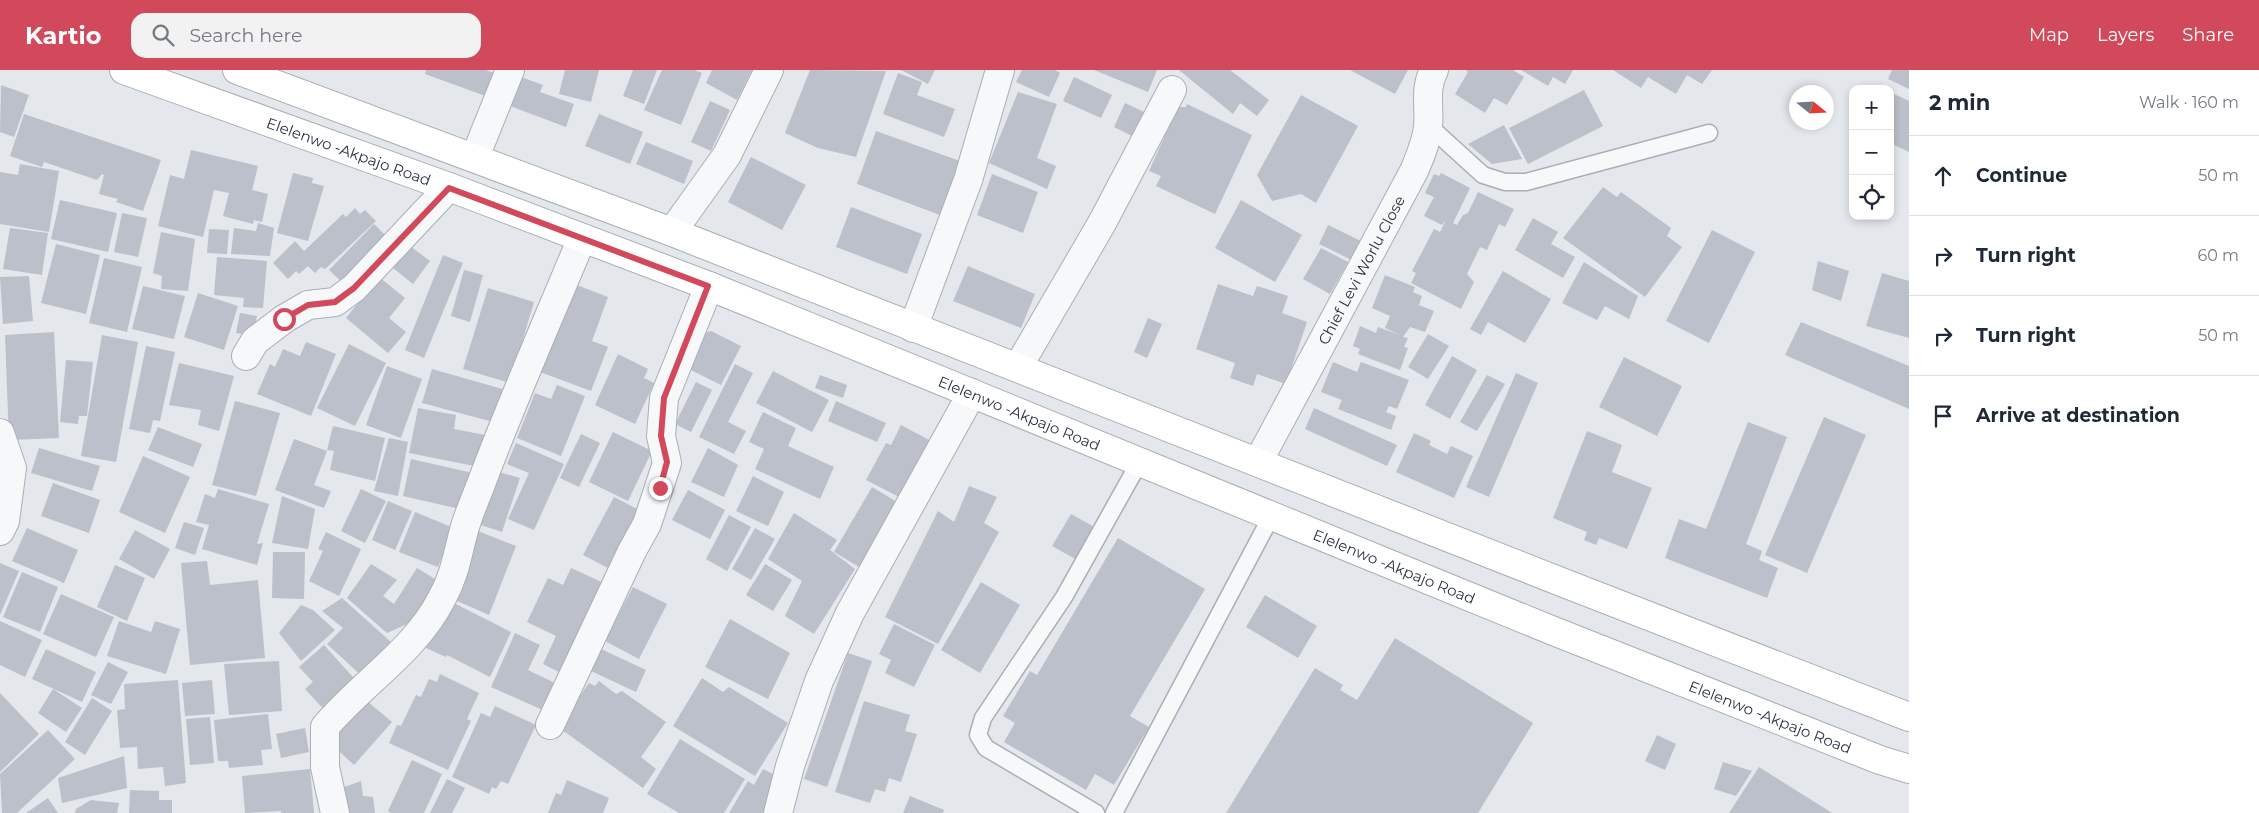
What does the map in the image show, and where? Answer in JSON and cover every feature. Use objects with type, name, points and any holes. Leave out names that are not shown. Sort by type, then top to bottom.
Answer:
[{"type":"main road","name":"Elelenwo -Akpajo Road","points":[[124,70],[449,188],[708,286],[1551,630],[1880,760],[1909,769]]},
{"type":"main road","points":[[237,70],[475,157],[672,232],[1909,717]]},
{"type":"street","points":[[475,157],[510,70]]},
{"type":"street","points":[[672,232],[727,155],[769,70]]},
{"type":"street","points":[[914,328],[968,180],[1000,70]]},
{"type":"street","name":"Chief Levi Worlu Close","points":[[1258,462],[1414,171],[1424,148],[1428,125],[1427,96],[1430,79],[1434,70]]},
{"type":"street","points":[[1018,367],[1102,223],[1172,90]]},
{"type":"street","points":[[246,356],[255,342],[284,319],[308,305],[335,302],[354,288],[449,188]]},
{"type":"street","points":[[335,813],[325,767],[325,727],[342,707],[367,687],[420,632],[442,599],[457,564],[463,532],[501,431],[582,238]]},
{"type":"street","points":[[550,725],[632,551],[647,524],[660,488],[667,462],[661,436],[664,398],[708,286]]},
{"type":"street","points":[[778,813],[790,766],[819,681],[846,622],[972,393]]},
{"type":"street","points":[[0,433],[12,468],[5,521],[0,531]]},
{"type":"lane","points":[[1428,125],[1483,175],[1504,182],[1526,182],[1709,133]]},
{"type":"lane","points":[[1096,813],[986,748],[978,735],[983,718],[1064,597],[1140,461]]},
{"type":"lane","points":[[1114,813],[1272,516]]},
{"type":"building","points":[[426,70],[486,70],[499,75],[491,98],[425,74]]},
{"type":"building","points":[[565,70],[599,70],[591,102],[559,94]]},
{"type":"building","points":[[633,70],[657,70],[644,104],[623,96]]},
{"type":"building","points":[[662,70],[695,70],[702,73],[681,125],[644,110]]},
{"type":"building","points":[[712,70],[752,70],[737,100],[706,83]]},
{"type":"building","points":[[810,70],[886,71],[856,157],[818,148],[785,133]]},
{"type":"building","points":[[901,70],[935,70],[928,84]]},
{"type":"building","points":[[1022,70],[1055,70],[1060,73],[1049,97],[1016,82]]},
{"type":"building","points":[[1094,70],[1157,70],[1148,92]]},
{"type":"building","points":[[1179,70],[1230,70],[1269,100],[1257,116],[1240,103],[1233,114]]},
{"type":"building","points":[[1350,70],[1408,70],[1395,94]]},
{"type":"building","points":[[1466,70],[1513,70],[1524,77],[1507,105],[1494,98],[1485,113],[1455,94],[1468,72]]},
{"type":"building","points":[[1521,70],[1573,70],[1565,84],[1553,77],[1548,86]]},
{"type":"building","points":[[1613,70],[1712,70],[1702,84],[1687,75],[1676,94],[1648,77],[1641,88]]},
{"type":"building","points":[[1892,70],[1909,70],[1909,89],[1888,79]]},
{"type":"building","points":[[898,73],[922,82],[917,95],[955,109],[944,137],[883,114]]},
{"type":"building","points":[[518,76],[543,85],[540,92],[574,104],[566,127],[507,105]]},
{"type":"building","points":[[1074,77],[1112,95],[1101,118],[1063,101]]},
{"type":"building","points":[[1,85],[29,95],[14,137],[0,132]]},
{"type":"building","points":[[1584,90],[1603,126],[1528,164],[1509,128]]},
{"type":"building","points":[[1018,92],[1057,104],[1037,158],[1056,166],[1047,189],[989,163]]},
{"type":"building","points":[[1894,94],[1909,101],[1909,152],[1894,145]]},
{"type":"building","points":[[1301,95],[1358,126],[1316,203],[1301,194],[1272,201],[1257,175]]},
{"type":"building","points":[[710,101],[730,110],[711,151],[691,142]]},
{"type":"building","points":[[1125,103],[1144,112],[1132,136],[1114,127]]},
{"type":"building","points":[[1187,104],[1252,135],[1215,214],[1156,186],[1161,176],[1149,171],[1178,107],[1186,107]]},
{"type":"building","points":[[24,114],[161,160],[143,211],[116,202],[118,199],[99,194],[104,175],[102,174],[97,180],[44,162],[42,167],[10,156]]},
{"type":"building","points":[[599,114],[643,132],[630,164],[585,146]]},
{"type":"building","points":[[1504,125],[1522,159],[1492,164],[1468,144]]},
{"type":"building","points":[[876,131],[960,161],[940,215],[857,184]]},
{"type":"building","points":[[646,142],[693,161],[684,184],[636,164]]},
{"type":"building","points":[[191,150],[258,166],[252,190],[268,194],[262,222],[254,220],[253,224],[223,216],[229,193],[214,190],[203,237],[158,226],[170,175],[184,179]]},
{"type":"building","points":[[751,157],[806,185],[782,230],[728,202]]},
{"type":"building","points":[[20,164],[59,171],[49,232],[0,224],[0,172],[18,175]]},
{"type":"building","points":[[293,173],[313,178],[312,183],[324,186],[308,241],[277,233]]},
{"type":"building","points":[[1441,173],[1470,188],[1453,223],[1457,225],[1463,215],[1468,213],[1478,192],[1514,209],[1505,227],[1499,224],[1487,250],[1480,247],[1467,274],[1474,282],[1461,309],[1411,283],[1416,273],[1412,271],[1434,229],[1440,232],[1446,220],[1442,225],[1424,216],[1434,197],[1425,193],[1434,174],[1439,176]]},
{"type":"building","points":[[992,174],[1038,192],[1023,233],[977,215]]},
{"type":"building","points":[[1603,187],[1617,197],[1621,192],[1671,228],[1667,236],[1682,247],[1645,297],[1563,238]]},
{"type":"building","points":[[60,200],[117,213],[108,252],[51,239]]},
{"type":"building","points":[[1241,200],[1302,235],[1275,282],[1215,248]]},
{"type":"building","points":[[851,207],[922,234],[907,274],[836,247]]},
{"type":"building","points":[[355,208],[360,214],[365,210],[376,221],[325,269],[321,267],[315,273],[308,266],[299,274],[296,271],[288,279],[273,263],[295,241],[304,251],[343,214],[346,217]]},
{"type":"building","points":[[122,213],[147,218],[138,257],[114,252]]},
{"type":"building","points":[[1533,218],[1558,232],[1551,244],[1575,257],[1563,278],[1515,250]]},
{"type":"building","points":[[258,223],[274,228],[270,256],[231,254],[234,228],[256,231]]},
{"type":"building","points":[[374,224],[391,241],[346,286],[329,270]]},
{"type":"building","points":[[1328,225],[1363,242],[1354,261],[1319,244]]},
{"type":"building","points":[[10,228],[48,233],[42,275],[3,269]]},
{"type":"building","points":[[209,229],[229,230],[227,254],[207,253]]},
{"type":"building","points":[[1712,230],[1755,252],[1709,343],[1666,321]]},
{"type":"building","points":[[161,232],[195,239],[188,291],[161,289],[162,276],[153,273]]},
{"type":"building","points":[[56,244],[100,255],[86,314],[41,303]]},
{"type":"building","points":[[410,246],[430,261],[413,284],[393,268]]},
{"type":"building","points":[[1321,248],[1348,262],[1330,294],[1303,279]]},
{"type":"building","points":[[443,255],[463,263],[424,358],[405,350]]},
{"type":"building","points":[[217,257],[267,261],[263,308],[243,307],[244,298],[214,295]]},
{"type":"building","points":[[104,258],[142,267],[127,332],[89,323]]},
{"type":"building","points":[[1818,261],[1849,271],[1841,301],[1812,290]]},
{"type":"building","points":[[1584,262],[1638,296],[1629,319],[1605,306],[1597,320],[1562,303]]},
{"type":"building","points":[[968,266],[1035,294],[1021,328],[953,301]]},
{"type":"building","points":[[464,270],[483,275],[470,322],[451,316]]},
{"type":"building","points":[[1503,271],[1551,299],[1525,343],[1488,322],[1481,335],[1470,329]]},
{"type":"building","points":[[1882,273],[1909,281],[1909,338],[1866,326]]},
{"type":"building","points":[[1385,275],[1415,287],[1413,292],[1422,296],[1419,305],[1434,311],[1425,332],[1410,327],[1403,337],[1408,338],[1404,347],[1408,348],[1400,370],[1358,354],[1360,349],[1353,346],[1360,326],[1376,333],[1378,327],[1400,335],[1385,328],[1390,316],[1372,308]]},
{"type":"building","points":[[29,276],[33,321],[3,324],[0,277]]},
{"type":"building","points":[[379,277],[405,298],[389,318],[406,332],[388,353],[346,318]]},
{"type":"building","points":[[569,282],[608,297],[592,341],[608,347],[591,391],[535,370]]},
{"type":"building","points":[[1218,284],[1253,296],[1257,286],[1288,296],[1282,313],[1307,322],[1286,384],[1257,374],[1253,386],[1230,378],[1235,363],[1196,349]]},
{"type":"building","points":[[143,286],[185,296],[174,339],[132,329]]},
{"type":"building","points":[[488,288],[534,302],[510,383],[463,369]]},
{"type":"building","points":[[198,293],[238,306],[224,350],[184,337]]},
{"type":"building","points":[[240,313],[257,316],[253,336],[236,333]]},
{"type":"building","points":[[1148,318],[1162,324],[1147,358],[1134,352]]},
{"type":"building","points":[[1801,322],[1909,366],[1909,409],[1785,355]]},
{"type":"building","points":[[711,331],[741,346],[721,385],[683,366],[699,335]]},
{"type":"building","points":[[54,332],[59,438],[9,440],[5,335]]},
{"type":"building","points":[[1428,334],[1449,346],[1428,379],[1408,367]]},
{"type":"building","points":[[102,335],[138,342],[116,462],[81,456]]},
{"type":"building","points":[[306,342],[336,354],[311,416],[257,394],[270,364],[275,367],[283,349],[300,356]]},
{"type":"building","points":[[349,344],[386,363],[355,426],[317,408]]},
{"type":"building","points":[[146,346],[175,352],[160,421],[153,420],[150,433],[129,429]]},
{"type":"building","points":[[618,354],[648,369],[644,378],[654,383],[635,424],[595,405]]},
{"type":"building","points":[[1452,356],[1477,370],[1450,419],[1425,405]]},
{"type":"building","points":[[1624,357],[1682,386],[1657,436],[1599,407]]},
{"type":"building","points":[[66,360],[93,362],[87,416],[79,416],[78,424],[60,422]]},
{"type":"building","points":[[1333,362],[1357,372],[1361,362],[1409,380],[1397,409],[1389,406],[1386,412],[1396,416],[1391,430],[1338,409],[1342,400],[1321,392]]},
{"type":"building","points":[[179,363],[234,376],[219,431],[198,425],[201,410],[169,405]]},
{"type":"building","points":[[735,364],[753,373],[728,422],[746,431],[734,454],[699,437]]},
{"type":"building","points":[[387,366],[422,379],[401,438],[366,425]]},
{"type":"building","points":[[432,369],[506,390],[497,423],[422,403]]},
{"type":"building","points":[[773,371],[829,400],[812,432],[756,403]]},
{"type":"building","points":[[1516,373],[1538,383],[1489,497],[1466,487]]},
{"type":"building","points":[[820,375],[847,385],[843,398],[815,388]]},
{"type":"building","points":[[1487,375],[1505,384],[1477,431],[1460,422]]},
{"type":"building","points":[[696,382],[712,390],[691,432],[675,424]]},
{"type":"building","points":[[557,385],[585,396],[561,456],[517,438],[535,393],[551,399]]},
{"type":"building","points":[[235,401],[280,413],[256,496],[212,485]]},
{"type":"building","points":[[836,401],[886,423],[877,442],[828,421]]},
{"type":"building","points":[[418,408],[456,415],[454,429],[485,435],[479,467],[409,453]]},
{"type":"building","points":[[1314,408],[1397,445],[1387,466],[1305,429]]},
{"type":"building","points":[[763,412],[796,428],[788,446],[834,467],[820,499],[755,469],[764,449],[749,442]]},
{"type":"building","points":[[1824,417],[1866,435],[1807,573],[1765,555]]},
{"type":"building","points":[[1748,422],[1787,437],[1746,544],[1762,551],[1759,560],[1778,568],[1767,598],[1665,558],[1679,519],[1706,529]]},
{"type":"building","points":[[901,425],[931,441],[901,498],[866,480],[886,443],[891,445]]},
{"type":"building","points":[[333,426],[385,438],[375,481],[330,470],[334,451],[327,450]]},
{"type":"building","points":[[158,427],[202,444],[193,467],[148,450]]},
{"type":"building","points":[[1587,431],[1622,445],[1612,472],[1652,488],[1627,549],[1599,538],[1596,545],[1584,540],[1587,532],[1553,518]]},
{"type":"building","points":[[613,432],[652,451],[628,501],[589,482]]},
{"type":"building","points":[[1414,433],[1431,441],[1429,445],[1447,454],[1451,446],[1473,456],[1454,498],[1396,472]]},
{"type":"building","points":[[581,434],[600,443],[579,487],[560,478]]},
{"type":"building","points":[[389,438],[408,442],[398,496],[374,491]]},
{"type":"building","points":[[294,439],[327,451],[314,485],[331,491],[324,508],[275,490]]},
{"type":"building","points":[[516,443],[564,464],[534,530],[508,519],[529,473],[507,464]]},
{"type":"building","points":[[39,448],[100,466],[92,491],[31,473]]},
{"type":"building","points":[[708,448],[738,465],[724,497],[691,482]]},
{"type":"building","points":[[143,456],[190,477],[165,533],[119,512]]},
{"type":"building","points":[[411,459],[473,473],[464,510],[403,496]]},
{"type":"building","points":[[492,470],[520,478],[502,532],[475,523]]},
{"type":"building","points":[[753,476],[784,492],[768,526],[736,511]]},
{"type":"building","points":[[53,483],[100,500],[89,533],[41,516]]},
{"type":"building","points":[[969,486],[997,497],[984,523],[999,532],[938,644],[885,617],[938,511],[954,522]]},
{"type":"building","points":[[872,487],[897,502],[859,567],[834,552]]},
{"type":"building","points":[[218,489],[269,504],[257,544],[263,543],[257,565],[202,549],[209,525],[196,522],[205,494],[215,498]]},
{"type":"building","points":[[361,489],[386,501],[365,543],[341,531]]},
{"type":"building","points":[[688,490],[725,510],[710,539],[672,520]]},
{"type":"building","points":[[282,496],[315,509],[308,549],[272,543]]},
{"type":"building","points":[[614,497],[639,510],[608,568],[583,555]]},
{"type":"building","points":[[388,501],[412,511],[395,550],[372,540]]},
{"type":"building","points":[[415,512],[454,528],[438,567],[399,552]]},
{"type":"building","points":[[794,513],[837,540],[830,550],[855,569],[814,634],[785,616],[802,581],[768,559]]},
{"type":"building","points":[[1071,514],[1096,528],[1077,560],[1052,546]]},
{"type":"building","points":[[729,515],[751,527],[727,571],[706,559]]},
{"type":"building","points":[[184,522],[204,528],[195,555],[175,548]]},
{"type":"building","points":[[27,528],[78,550],[64,583],[12,561]]},
{"type":"building","points":[[755,528],[775,539],[751,580],[732,569]]},
{"type":"building","points":[[135,530],[170,549],[154,579],[119,559]]},
{"type":"building","points":[[478,531],[516,546],[489,615],[455,600],[473,554],[469,552]]},
{"type":"building","points":[[326,532],[361,549],[339,596],[309,581],[323,551],[318,549]]},
{"type":"building","points":[[1118,538],[1205,589],[1130,716],[1149,727],[1114,785],[1095,774],[1086,790],[1004,742],[1015,723],[1003,716],[1030,671],[1037,675]]},
{"type":"building","points":[[273,552],[305,552],[304,599],[272,598]]},
{"type":"building","points":[[207,561],[210,585],[258,580],[265,658],[190,665],[181,563]]},
{"type":"building","points":[[0,563],[19,571],[0,615]]},
{"type":"building","points":[[371,564],[397,580],[383,596],[394,604],[417,568],[440,582],[416,620],[387,633],[347,598]]},
{"type":"building","points":[[765,564],[792,580],[773,611],[746,595]]},
{"type":"building","points":[[115,565],[145,578],[127,621],[97,607]]},
{"type":"building","points":[[571,568],[606,584],[563,674],[543,664],[556,636],[527,622],[548,578],[563,585]]},
{"type":"building","points":[[22,572],[58,587],[40,632],[3,617]]},
{"type":"building","points":[[981,582],[1020,605],[980,673],[941,650]]},
{"type":"building","points":[[633,587],[667,604],[639,659],[605,641]]},
{"type":"building","points":[[61,594],[114,617],[96,657],[43,634]]},
{"type":"building","points":[[1265,595],[1317,626],[1298,658],[1246,627]]},
{"type":"building","points":[[342,598],[392,643],[363,677],[327,644],[343,628],[322,611]]},
{"type":"building","points":[[450,601],[511,632],[490,677],[447,655],[446,657],[426,648]]},
{"type":"building","points":[[301,605],[313,610],[335,630],[301,661],[279,633]]},
{"type":"building","points":[[730,619],[790,653],[768,699],[705,667]]},
{"type":"building","points":[[0,621],[42,640],[25,677],[0,665]]},
{"type":"building","points":[[119,621],[151,632],[155,621],[180,629],[166,674],[107,656]]},
{"type":"building","points":[[894,624],[935,645],[914,687],[885,673],[891,660],[879,654]]},
{"type":"building","points":[[515,633],[540,645],[528,670],[557,684],[545,711],[491,687]]},
{"type":"building","points":[[1395,638],[1533,723],[1478,813],[1226,813],[1315,668],[1343,685],[1340,690],[1357,700]]},
{"type":"building","points":[[324,645],[360,685],[328,714],[305,689],[313,682],[299,667]]},
{"type":"building","points":[[46,649],[96,672],[82,702],[32,679]]},
{"type":"building","points":[[601,649],[646,670],[636,692],[591,671]]},
{"type":"building","points":[[848,653],[872,661],[827,787],[804,779]]},
{"type":"building","points":[[279,661],[282,711],[229,715],[224,664]]},
{"type":"building","points":[[108,662],[128,672],[111,704],[91,695]]},
{"type":"building","points":[[440,674],[479,693],[467,719],[471,721],[448,770],[389,743],[397,725],[401,726],[416,695],[421,697],[429,679],[437,682]]},
{"type":"building","points":[[702,678],[723,692],[729,687],[788,723],[755,776],[673,726]]},
{"type":"building","points":[[178,680],[186,783],[165,786],[163,767],[138,769],[137,747],[120,748],[117,710],[125,709],[124,684]]},
{"type":"building","points":[[212,680],[215,714],[185,716],[182,683]]},
{"type":"building","points":[[599,681],[616,694],[622,691],[666,722],[641,757],[656,769],[643,788],[558,727],[589,683],[595,686]]},
{"type":"building","points":[[53,689],[82,708],[66,732],[38,713]]},
{"type":"building","points":[[0,693],[39,734],[0,772]]},
{"type":"building","points":[[92,698],[112,711],[85,755],[65,742]]},
{"type":"building","points":[[367,701],[392,722],[354,765],[330,743]]},
{"type":"building","points":[[864,701],[910,715],[905,731],[917,734],[901,782],[889,778],[885,792],[875,789],[870,803],[835,792]]},
{"type":"building","points":[[495,706],[536,725],[508,784],[501,781],[496,789],[492,787],[489,794],[452,777],[481,713],[490,717]]},
{"type":"building","points":[[268,714],[272,749],[261,750],[263,765],[229,768],[228,761],[218,761],[214,720]]},
{"type":"building","points":[[210,717],[214,763],[190,765],[186,719]]},
{"type":"building","points":[[305,728],[309,752],[281,758],[276,734]]},
{"type":"building","points":[[48,730],[75,759],[17,813],[2,813],[0,774]]},
{"type":"building","points":[[1657,735],[1676,744],[1665,770],[1645,761]]},
{"type":"building","points":[[680,739],[745,779],[724,813],[679,813],[647,794]]},
{"type":"building","points":[[124,756],[127,788],[62,803],[58,778]]},
{"type":"building","points":[[412,760],[442,774],[424,813],[391,813],[388,811]]},
{"type":"building","points":[[1723,762],[1752,771],[1736,796],[1714,789]]},
{"type":"building","points":[[1759,767],[1832,813],[1729,813]]},
{"type":"building","points":[[310,769],[314,813],[281,813],[281,811],[245,813],[242,776]]},
{"type":"building","points":[[763,769],[777,776],[764,813],[729,813],[748,781],[754,785]]},
{"type":"building","points":[[447,779],[465,788],[452,813],[430,813]]},
{"type":"building","points":[[567,780],[609,798],[603,813],[548,813],[556,793],[561,795]]},
{"type":"building","points":[[361,781],[363,796],[373,797],[375,813],[344,813],[339,789]]},
{"type":"building","points":[[130,790],[159,791],[159,800],[172,800],[172,813],[129,813]]},
{"type":"building","points":[[910,796],[944,810],[943,813],[903,813]]},
{"type":"building","points":[[48,798],[58,813],[26,813]]},
{"type":"building","points":[[91,800],[119,803],[117,813],[75,813],[76,809]]},
{"type":"route","points":[[284,319],[308,305],[335,302],[354,288],[449,188],[708,286],[664,398],[661,436],[667,462],[660,488]]}]
